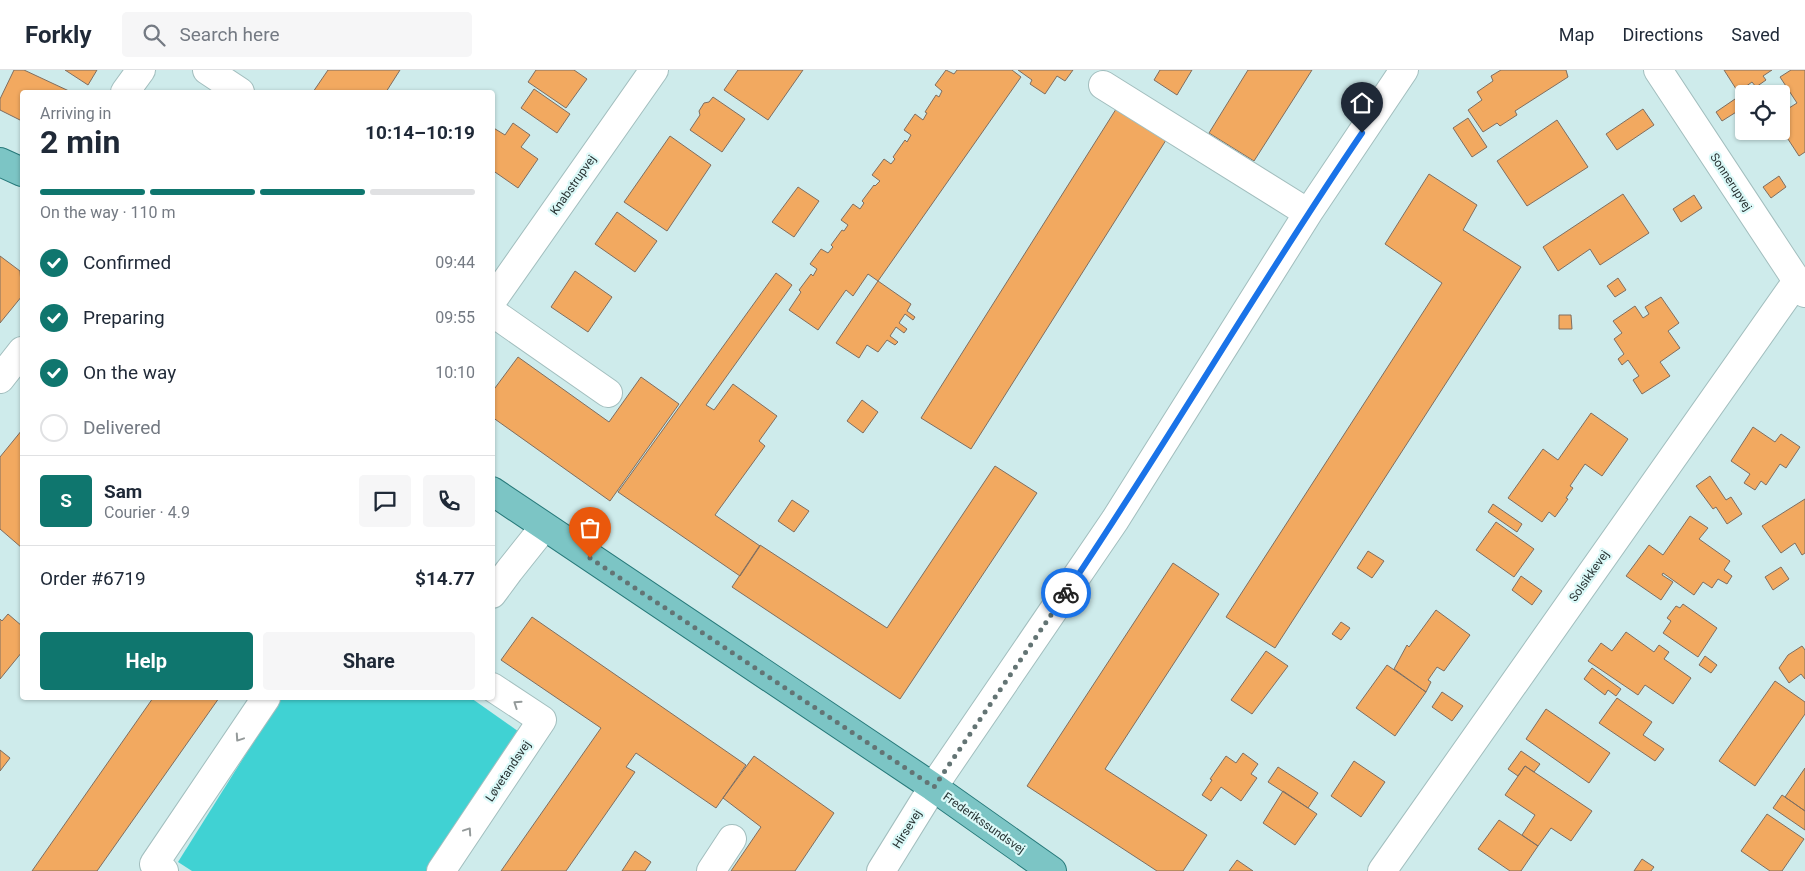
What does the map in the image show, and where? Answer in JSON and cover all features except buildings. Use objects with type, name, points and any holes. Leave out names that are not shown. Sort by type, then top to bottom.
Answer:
[{"type":"main road","points":[[0,162],[20,171]]},
{"type":"main road","name":"Frederikssundsvej","points":[[495,493],[934,787],[1052,871]]},
{"type":"street","points":[[126,90],[141,70]]},
{"type":"street","points":[[207,70],[237,90]]},
{"type":"street","name":"Knabstrupvej","points":[[495,297],[654,70]]},
{"type":"street","name":"Hirsevej","points":[[881,871],[934,787],[1115,520],[1308,213],[1404,70]]},
{"type":"street","name":"Sonnerupvej","points":[[1658,70],[1801,287]]},
{"type":"street","points":[[1104,85],[1308,213]]},
{"type":"street","name":"Solsikkevej","points":[[1382,871],[1801,287]]},
{"type":"street","points":[[495,314],[608,393]]},
{"type":"street","points":[[0,379],[20,354]]},
{"type":"street","points":[[495,590],[544,527]]},
{"type":"street","name":"Løvetandsvej","points":[[441,871],[542,720],[495,689]]},
{"type":"street","points":[[164,871],[154,864],[265,700]]},
{"type":"street","points":[[711,871],[732,839]]},
{"type":"shaded area","points":[[280,700],[474,700],[522,734],[427,871],[192,871],[178,862]]},
{"type":"way so far","points":[[590,558],[934,787],[1066,593]]},
{"type":"route","points":[[1066,593],[1115,520],[1308,213],[1362,133]]}]
